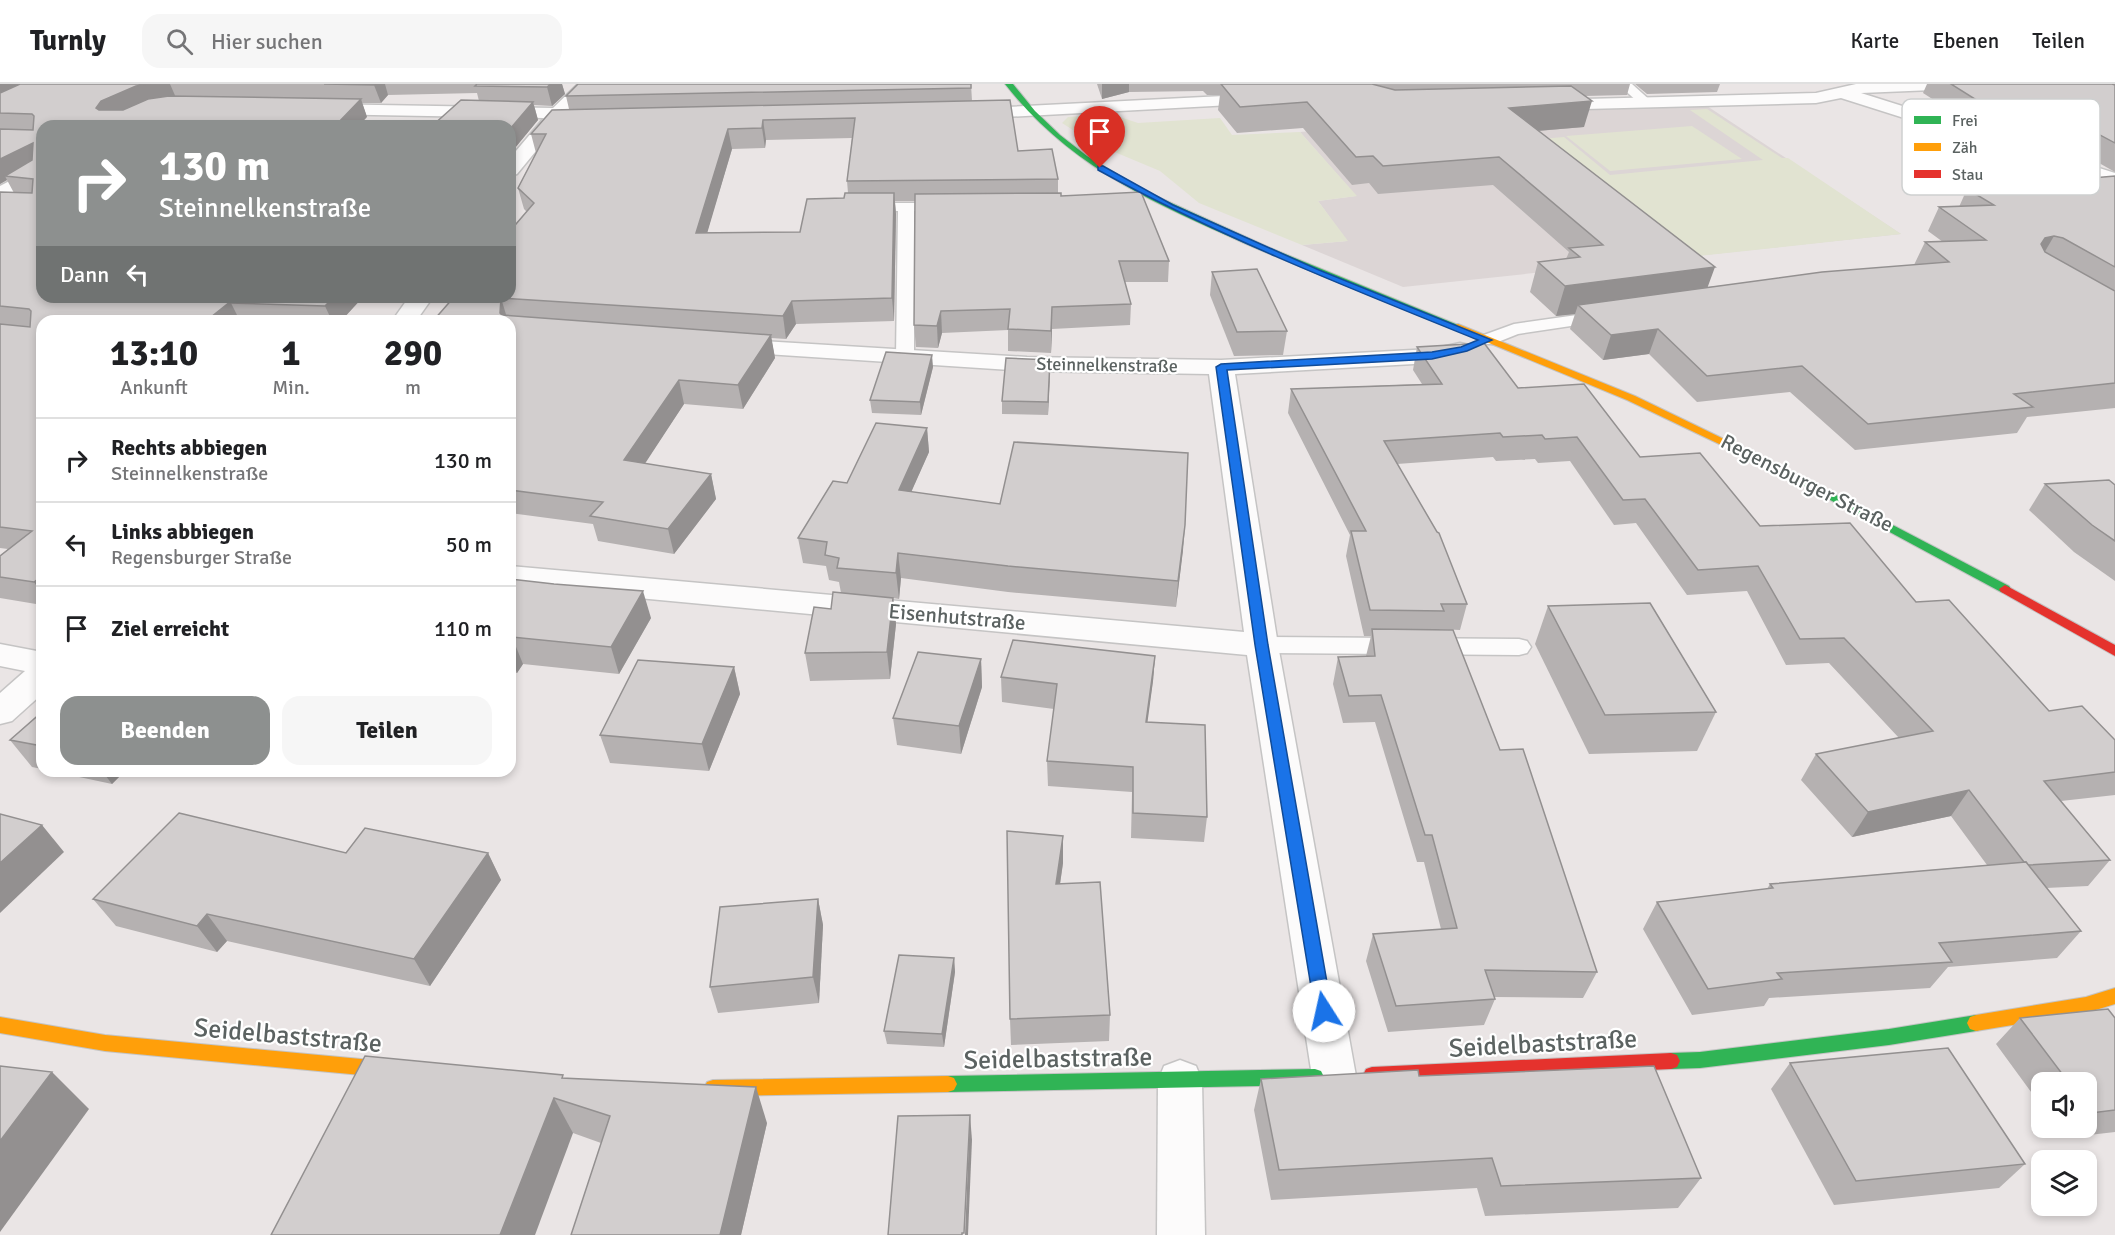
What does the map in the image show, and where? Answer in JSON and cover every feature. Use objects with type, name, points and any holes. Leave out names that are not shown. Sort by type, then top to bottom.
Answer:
[{"type":"street","points":[[516,164],[560,119],[588,84]]},
{"type":"street","name":"Regensburger Straße","points":[[1009,84],[1031,112],[1058,139],[1096,165],[1170,206],[1316,272],[1629,397],[1803,479],[1946,555],[2115,651]]},
{"type":"street","points":[[1126,84],[1131,106]]},
{"type":"street","points":[[1814,84],[1902,112]]},
{"type":"street","points":[[1528,105],[1816,98],[1866,87],[1957,84]]},
{"type":"street","points":[[950,114],[1031,112],[1284,98]]},
{"type":"street","points":[[304,109],[560,119]]},
{"type":"street","points":[[0,195],[36,174]]},
{"type":"street","points":[[2100,174],[2115,179]]},
{"type":"street","points":[[0,204],[21,205]]},
{"type":"street","name":"Steinnelkenstraße","points":[[708,344],[1027,364],[1221,367],[1432,356],[1464,349],[1487,340]]},
{"type":"street","points":[[1221,367],[1262,645],[1346,1076]]},
{"type":"street","name":"Eisenhutstraße","points":[[516,577],[1262,645]]},
{"type":"street","points":[[0,655],[36,662]]},
{"type":"street","points":[[0,712],[36,680]]},
{"type":"street","points":[[2100,1001],[2115,1036]]},
{"type":"street","name":"Seidelbaststraße","points":[[703,1088],[1180,1081],[1700,1060],[1889,1037],[2100,1001]]},
{"type":"street","name":"Seidelbaststraße","points":[[2,1028],[105,1043],[420,1072]]},
{"type":"street","points":[[1180,1081],[1181,1235]]},
{"type":"lane","points":[[1624,84],[1646,102]]},
{"type":"lane","points":[[1134,207],[1170,206]]},
{"type":"lane","points":[[854,207],[966,207]]},
{"type":"lane","points":[[905,357],[906,207]]},
{"type":"lane","points":[[1487,340],[1514,329],[1627,313]]},
{"type":"lane","points":[[1262,645],[1519,647]]},
{"type":"shaded area","points":[[1707,106],[1901,234],[1403,287],[1302,245],[1347,241],[1318,201],[1356,196],[1300,132],[1380,125],[1413,116]]},
{"type":"green space","points":[[1707,109],[1782,158],[1788,158],[1901,234],[1662,260],[1528,140],[1564,137],[1610,175],[1763,160],[1690,110]]},
{"type":"green space","points":[[1111,114],[1138,123],[1220,118],[1232,135],[1300,132],[1357,196],[1318,201],[1348,241],[1302,245],[1199,203],[1160,171],[1093,143],[1062,123],[1068,117]]},
{"type":"green space","points":[[1692,126],[1742,159],[1610,171],[1566,136]]},
{"type":"building","points":[[20,84],[150,84],[136,86],[101,101],[96,108],[99,110],[123,110],[148,99],[169,96],[361,99],[341,120],[36,120],[36,303],[228,303],[214,315],[36,315],[36,580],[34,582],[0,577],[0,556],[32,531],[0,527],[0,324],[30,327],[31,311],[0,306],[0,192],[32,193],[33,179],[5,176],[32,160],[33,143],[0,159],[0,129],[33,130],[34,116],[32,114],[0,113],[0,93]]},
{"type":"building","points":[[324,84],[375,84],[374,85]]},
{"type":"building","points":[[477,84],[551,84],[547,87],[475,86]]},
{"type":"building","points":[[578,84],[971,84],[971,88],[566,96]]},
{"type":"building","points":[[1221,84],[1372,84],[1395,90],[1571,86],[1592,101],[1509,108],[1715,267],[1565,286],[1538,262],[1580,257],[1569,248],[1603,245],[1499,157],[1383,166],[1373,156],[1356,157],[1307,102],[1240,107]]},
{"type":"building","points":[[1951,84],[2112,84],[2115,85],[2115,143],[2100,135],[2100,99],[1975,99]]},
{"type":"building","points":[[461,100],[533,102],[516,122],[516,120],[439,120]]},
{"type":"building","points":[[1010,100],[1018,151],[1052,149],[1058,179],[847,181],[855,118],[763,120],[762,128],[728,129],[696,233],[800,232],[807,199],[844,198],[845,193],[894,193],[892,298],[792,301],[783,316],[516,299],[516,224],[534,203],[518,188],[546,134],[531,134],[552,110]]},
{"type":"building","points":[[2115,176],[2115,267],[2063,238],[2054,236],[2045,238],[2041,244],[2045,252],[2115,291],[2115,383],[2014,394],[2033,407],[1868,424],[1802,366],[1707,376],[1658,329],[1611,335],[1578,305],[1822,272],[1949,262],[1925,242],[1986,240],[1939,207],[1994,205],[1977,195],[2100,195],[2100,177]]},
{"type":"building","points":[[1141,192],[1169,261],[1119,261],[1131,304],[1052,307],[1051,331],[1008,329],[1010,309],[941,311],[937,326],[914,325],[915,194],[1061,193],[1061,196]]},
{"type":"building","points":[[1257,269],[1287,331],[1237,332],[1212,272]]},
{"type":"building","points":[[231,303],[328,303],[325,306]]},
{"type":"building","points":[[449,303],[501,303],[502,315],[438,315]]},
{"type":"building","points":[[516,316],[771,335],[738,385],[679,380],[624,460],[711,474],[668,529],[590,516],[603,502],[516,491]]},
{"type":"building","points":[[1484,343],[1518,388],[1584,384],[1640,457],[1700,453],[1760,526],[1850,523],[1916,602],[1949,600],[2049,711],[2082,706],[2115,740],[2115,772],[2044,781],[2110,860],[2028,865],[1969,790],[1868,812],[1816,754],[1933,731],[1844,638],[1800,639],[1758,566],[1698,570],[1645,499],[1623,500],[1577,437],[1545,439],[1542,435],[1503,437],[1500,433],[1384,441],[1439,533],[1467,604],[1441,604],[1444,611],[1370,610],[1351,531],[1366,531],[1291,389],[1442,384],[1417,347]]},
{"type":"building","points":[[886,352],[932,355],[920,402],[870,400]]},
{"type":"building","points":[[1006,358],[1050,360],[1048,402],[1002,401]]},
{"type":"building","points":[[876,423],[927,428],[899,490],[1000,504],[1014,442],[1188,453],[1185,525],[1178,581],[1008,566],[898,553],[896,573],[837,568],[839,558],[825,555],[827,542],[798,538],[833,481],[847,483]]},
{"type":"building","points":[[2109,480],[2115,485],[2115,541],[2092,525],[2045,484]]},
{"type":"building","points":[[516,580],[643,591],[611,647],[516,637]]},
{"type":"building","points":[[833,592],[893,598],[887,652],[805,653],[814,607],[831,609]]},
{"type":"building","points":[[1650,603],[1716,712],[1605,715],[1548,606]]},
{"type":"building","points":[[1372,629],[1453,630],[1500,750],[1523,749],[1597,972],[1485,970],[1495,999],[1396,1006],[1373,934],[1457,928],[1432,835],[1425,835],[1381,695],[1349,696],[1338,657],[1375,656]]},
{"type":"building","points":[[1013,640],[1155,656],[1146,722],[1205,725],[1207,817],[1133,813],[1133,767],[1047,761],[1057,684],[1001,677]]},
{"type":"building","points":[[918,652],[981,659],[959,726],[893,718]]},
{"type":"building","points":[[638,660],[734,667],[702,744],[600,735]]},
{"type":"building","points":[[36,717],[36,745],[10,740]]},
{"type":"building","points":[[179,813],[346,853],[365,828],[488,853],[414,959],[207,914],[197,926],[93,899]]},
{"type":"building","points":[[0,814],[42,825],[0,863]]},
{"type":"building","points":[[1007,831],[1063,836],[1056,884],[1100,882],[1110,1015],[1010,1019]]},
{"type":"building","points":[[2026,862],[2081,931],[1939,943],[1952,962],[1777,973],[1782,979],[1708,989],[1657,902],[1773,888],[1770,884]]},
{"type":"building","points":[[818,899],[813,977],[710,987],[720,907]]},
{"type":"building","points":[[899,955],[954,958],[942,1034],[884,1031]]},
{"type":"building","points":[[2108,1009],[2115,1018],[2115,1110],[2097,1112],[2097,1072],[2061,1072],[2020,1018]]},
{"type":"building","points":[[1948,1048],[2025,1164],[1856,1181],[1790,1063]]},
{"type":"building","points":[[365,1056],[563,1075],[562,1078],[756,1087],[720,1235],[571,1235],[610,1116],[554,1098],[500,1235],[271,1235]]},
{"type":"building","points":[[0,1066],[52,1072],[0,1141]]},
{"type":"building","points":[[1654,1066],[1701,1178],[1501,1186],[1492,1158],[1279,1170],[1261,1079],[1418,1070],[1419,1076]]},
{"type":"building","points":[[970,1115],[964,1233],[962,1235],[888,1235],[898,1116]]},
{"type":"traffic: fast","points":[[1009,84],[1058,137],[1084,158],[1142,193],[1292,260],[1458,327]]},
{"type":"traffic: fast","points":[[1786,472],[2005,589]]},
{"type":"traffic: fast","points":[[1671,1061],[1700,1060],[1889,1037],[1976,1023]]},
{"type":"traffic: fast","points":[[948,1084],[1315,1077]]},
{"type":"traffic: slow","points":[[1458,327],[1631,398],[1786,472]]},
{"type":"traffic: slow","points":[[1976,1023],[2086,1005],[2115,996]]},
{"type":"traffic: slow","points":[[0,1025],[105,1043],[404,1071]]},
{"type":"traffic: slow","points":[[713,1088],[948,1084]]},
{"type":"traffic: jam","points":[[2005,589],[2115,651]]},
{"type":"traffic: jam","points":[[1372,1075],[1671,1061]]},
{"type":"route","points":[[1100,168],[1170,206],[1316,272],[1487,340],[1464,349],[1432,356],[1221,367],[1262,645],[1324,1011]]}]
